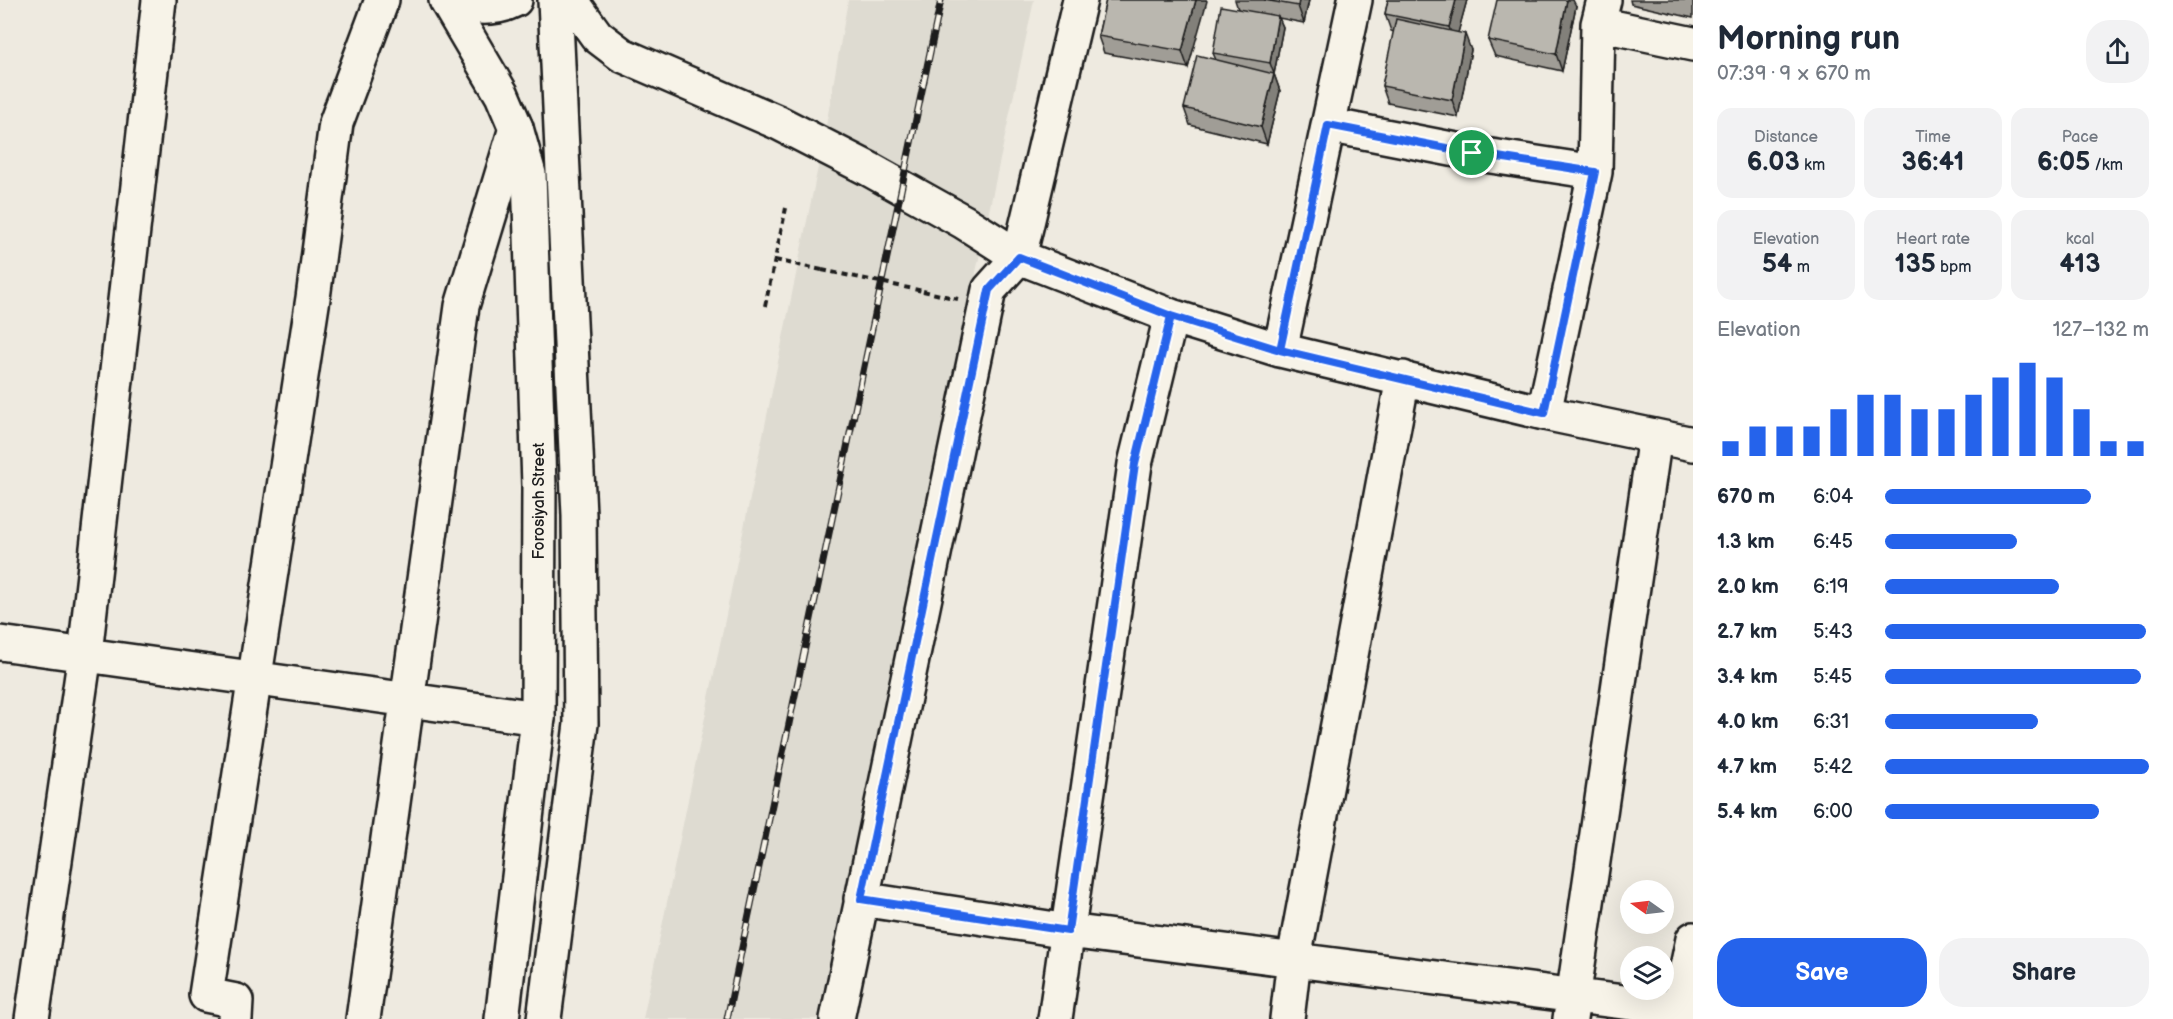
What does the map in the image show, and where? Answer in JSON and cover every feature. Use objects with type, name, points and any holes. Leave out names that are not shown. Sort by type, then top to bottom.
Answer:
[{"type":"street","points":[[32,1019],[85,654],[159,0]]},
{"type":"street","points":[[235,1019],[236,1001],[206,995],[313,298],[336,123],[382,0]]},
{"type":"street","points":[[447,0],[477,8],[507,4],[515,0]]},
{"type":"street","name":"Forosiyah Street","points":[[447,0],[502,94],[516,128],[529,174],[539,486],[538,718],[502,1019]]},
{"type":"street","points":[[544,1019],[581,724],[579,515],[555,0]]},
{"type":"street","points":[[571,0],[597,36],[622,55],[777,122],[964,222],[1019,257],[1171,316],[1280,350],[1544,413],[1693,444]]},
{"type":"street","points":[[837,1019],[989,290],[1019,257],[1080,0]]},
{"type":"street","points":[[1280,350],[1355,0]]},
{"type":"street","points":[[1544,413],[1595,172],[1601,12],[1693,44]]},
{"type":"street","points":[[1328,125],[1472,153],[1595,172]]},
{"type":"street","points":[[363,1019],[462,306],[516,128]]},
{"type":"street","points":[[1055,1019],[1135,464],[1171,316]]},
{"type":"street","points":[[1287,1019],[1294,959],[1403,378]]},
{"type":"street","points":[[1572,1007],[1656,436]]},
{"type":"street","points":[[0,643],[538,718]]},
{"type":"street","points":[[861,899],[1068,931],[1294,959],[1572,1007],[1677,1014],[1693,939]]},
{"type":"path","points":[[765,306],[786,208]]},
{"type":"path","points":[[776,260],[961,299]]},
{"type":"shaded area","points":[[848,0],[1034,0],[817,1019],[643,1019],[823,143]]},
{"type":"building","points":[[1106,0],[1196,0],[1182,51],[1098,36]]},
{"type":"building","points":[[1264,0],[1299,0],[1298,6]]},
{"type":"building","points":[[1388,0],[1456,0],[1449,27],[1385,14]]},
{"type":"building","points":[[1497,0],[1567,0],[1556,54],[1488,40]]},
{"type":"building","points":[[1221,6],[1278,16],[1270,63],[1213,53]]},
{"type":"building","points":[[1396,19],[1465,34],[1452,100],[1382,86]]},
{"type":"building","points":[[1197,55],[1274,74],[1261,127],[1184,108]]},
{"type":"railway","points":[[727,1019],[941,0]]},
{"type":"route","points":[[1472,153],[1328,125],[1280,350],[1171,316],[1135,464],[1068,931],[861,899],[989,290],[1019,257],[1171,316],[1225,333],[1280,350],[1544,413],[1595,172],[1472,153]]}]
